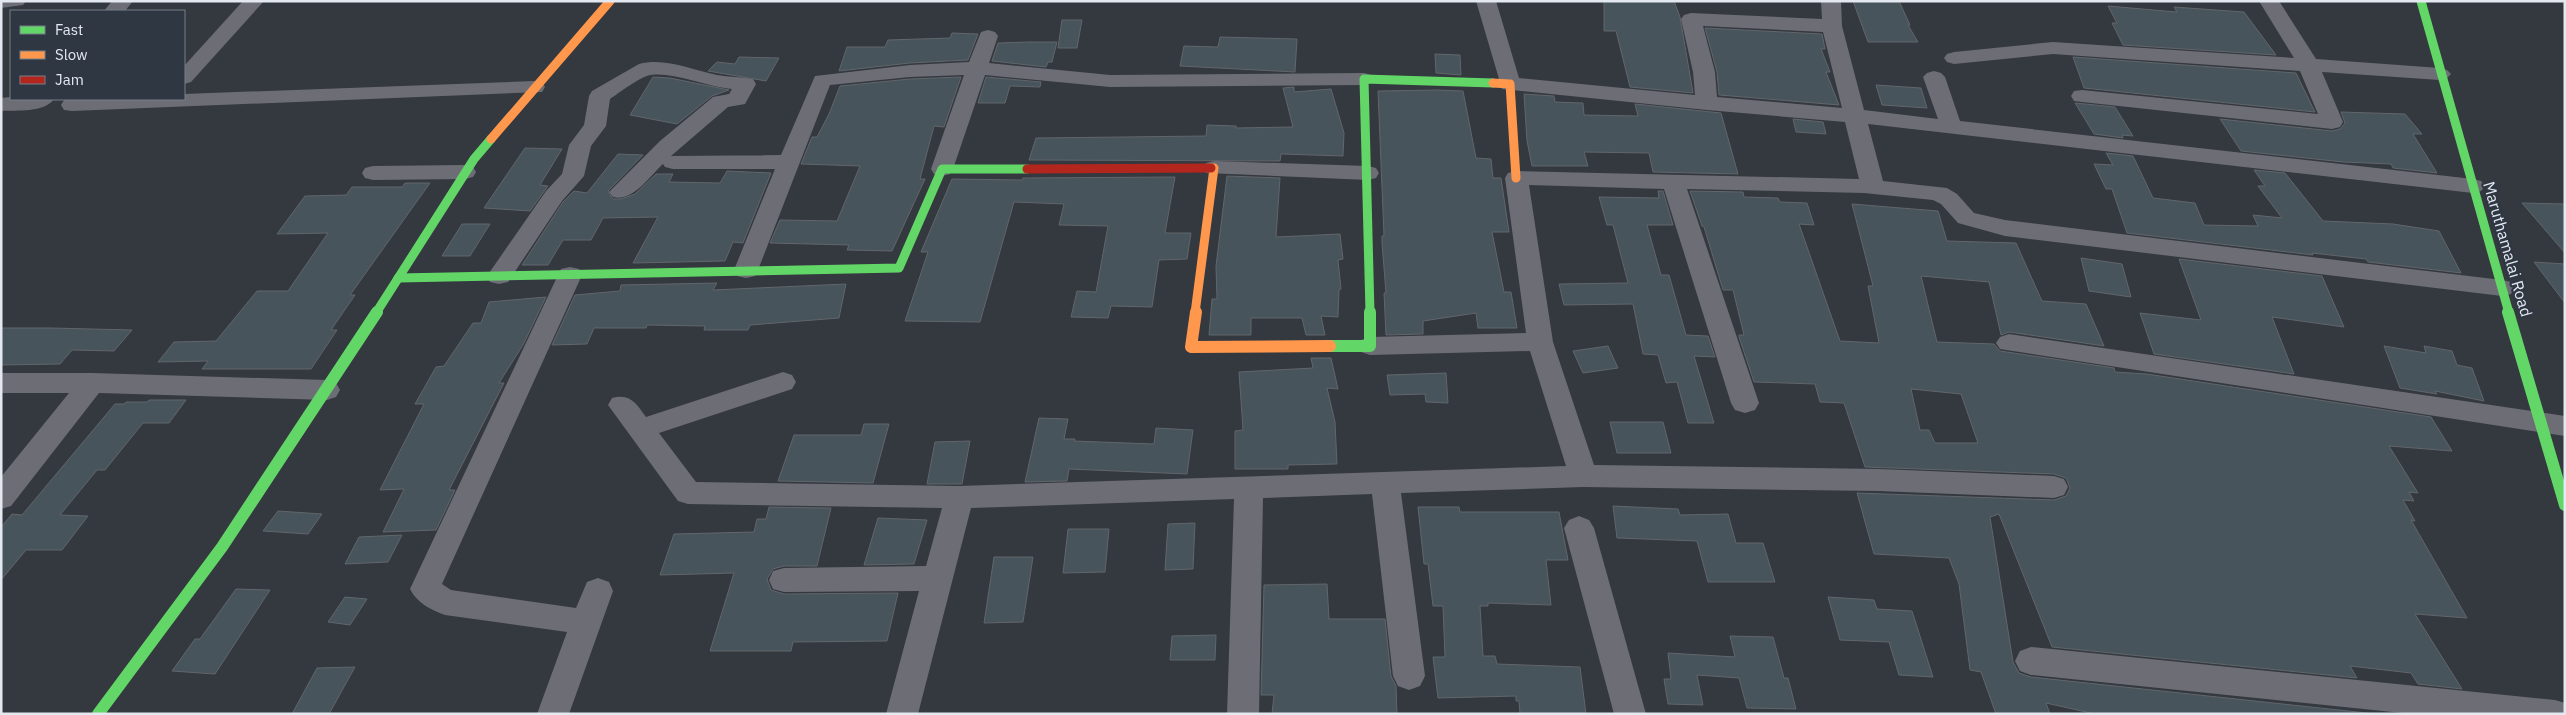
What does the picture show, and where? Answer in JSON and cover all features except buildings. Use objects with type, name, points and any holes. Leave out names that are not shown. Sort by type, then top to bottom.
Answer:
[{"type":"street","points":[[1,2],[16,1]]},
{"type":"street","points":[[185,77],[254,1]]},
{"type":"street","points":[[98,714],[222,547],[327,390],[465,172],[534,87],[610,1]]},
{"type":"street","points":[[1486,1],[1510,84],[1516,178],[1540,342],[1583,476]]},
{"type":"street","points":[[2082,96],[2332,122],[2308,64],[2269,1]]},
{"type":"street","name":"Maruthamalai Road","points":[[2421,1],[2539,421],[2565,505]]},
{"type":"street","points":[[1707,104],[1704,72],[1692,18],[1831,14],[1872,184],[1864,186]]},
{"type":"street","points":[[398,278],[899,268],[942,169],[979,68],[988,36]]},
{"type":"street","points":[[1954,58],[2053,48],[2440,74]]},
{"type":"street","points":[[499,276],[554,196],[573,176],[580,145],[595,126],[600,96],[646,68],[690,73],[713,80],[745,84],[737,99],[721,102],[668,146],[621,192]]},
{"type":"street","points":[[746,270],[822,80],[910,71],[979,68],[1110,81],[1364,79],[1510,84],[1951,126],[2473,186]]},
{"type":"street","points":[[1934,77],[1951,126]]},
{"type":"street","points":[[1364,79],[1368,173],[1370,346]]},
{"type":"street","points":[[185,99],[534,87]]},
{"type":"street","points":[[1,105],[42,100]]},
{"type":"street","points":[[72,104],[164,100]]},
{"type":"street","points":[[672,162],[788,162]]},
{"type":"street","points":[[942,169],[1214,168],[1368,173]]},
{"type":"street","points":[[1214,168],[1191,347],[1370,346],[1540,342]]},
{"type":"street","points":[[373,173],[465,172]]},
{"type":"street","points":[[1516,178],[1864,186],[1939,193],[1949,199],[1966,218],[2005,228],[2502,288]]},
{"type":"street","points":[[1673,182],[1745,403]]},
{"type":"street","points":[[570,275],[425,589],[445,602],[586,622]]},
{"type":"street","points":[[2009,343],[2565,426]]},
{"type":"street","points":[[640,429],[784,382]]},
{"type":"street","points":[[1,383],[92,383],[327,390]]},
{"type":"street","points":[[1,498],[92,383]]},
{"type":"street","points":[[622,405],[688,493],[959,497],[1583,476],[1879,480],[2054,487]]},
{"type":"street","points":[[1385,483],[1409,676]]},
{"type":"street","points":[[1242,714],[1249,487]]},
{"type":"street","points":[[902,714],[959,497]]},
{"type":"street","points":[[1579,528],[1630,714]]},
{"type":"street","points":[[784,580],[938,578]]},
{"type":"street","points":[[552,714],[598,592]]},
{"type":"street","points":[[2031,660],[2555,714]]},
{"type":"traffic: fast","points":[[2421,1],[2539,421],[2565,505]]},
{"type":"traffic: fast","points":[[1330,346],[1370,346],[1368,173],[1364,79],[1493,83]]},
{"type":"traffic: fast","points":[[98,714],[222,547],[327,390],[474,159],[491,139]]},
{"type":"traffic: fast","points":[[398,278],[899,268],[942,169],[1027,169]]},
{"type":"traffic: slow","points":[[491,139],[610,1]]},
{"type":"traffic: slow","points":[[1493,83],[1510,84],[1516,178]]},
{"type":"traffic: slow","points":[[1211,168],[1214,168],[1191,347],[1330,346]]},
{"type":"traffic: jam","points":[[1027,169],[1211,168]]}]
